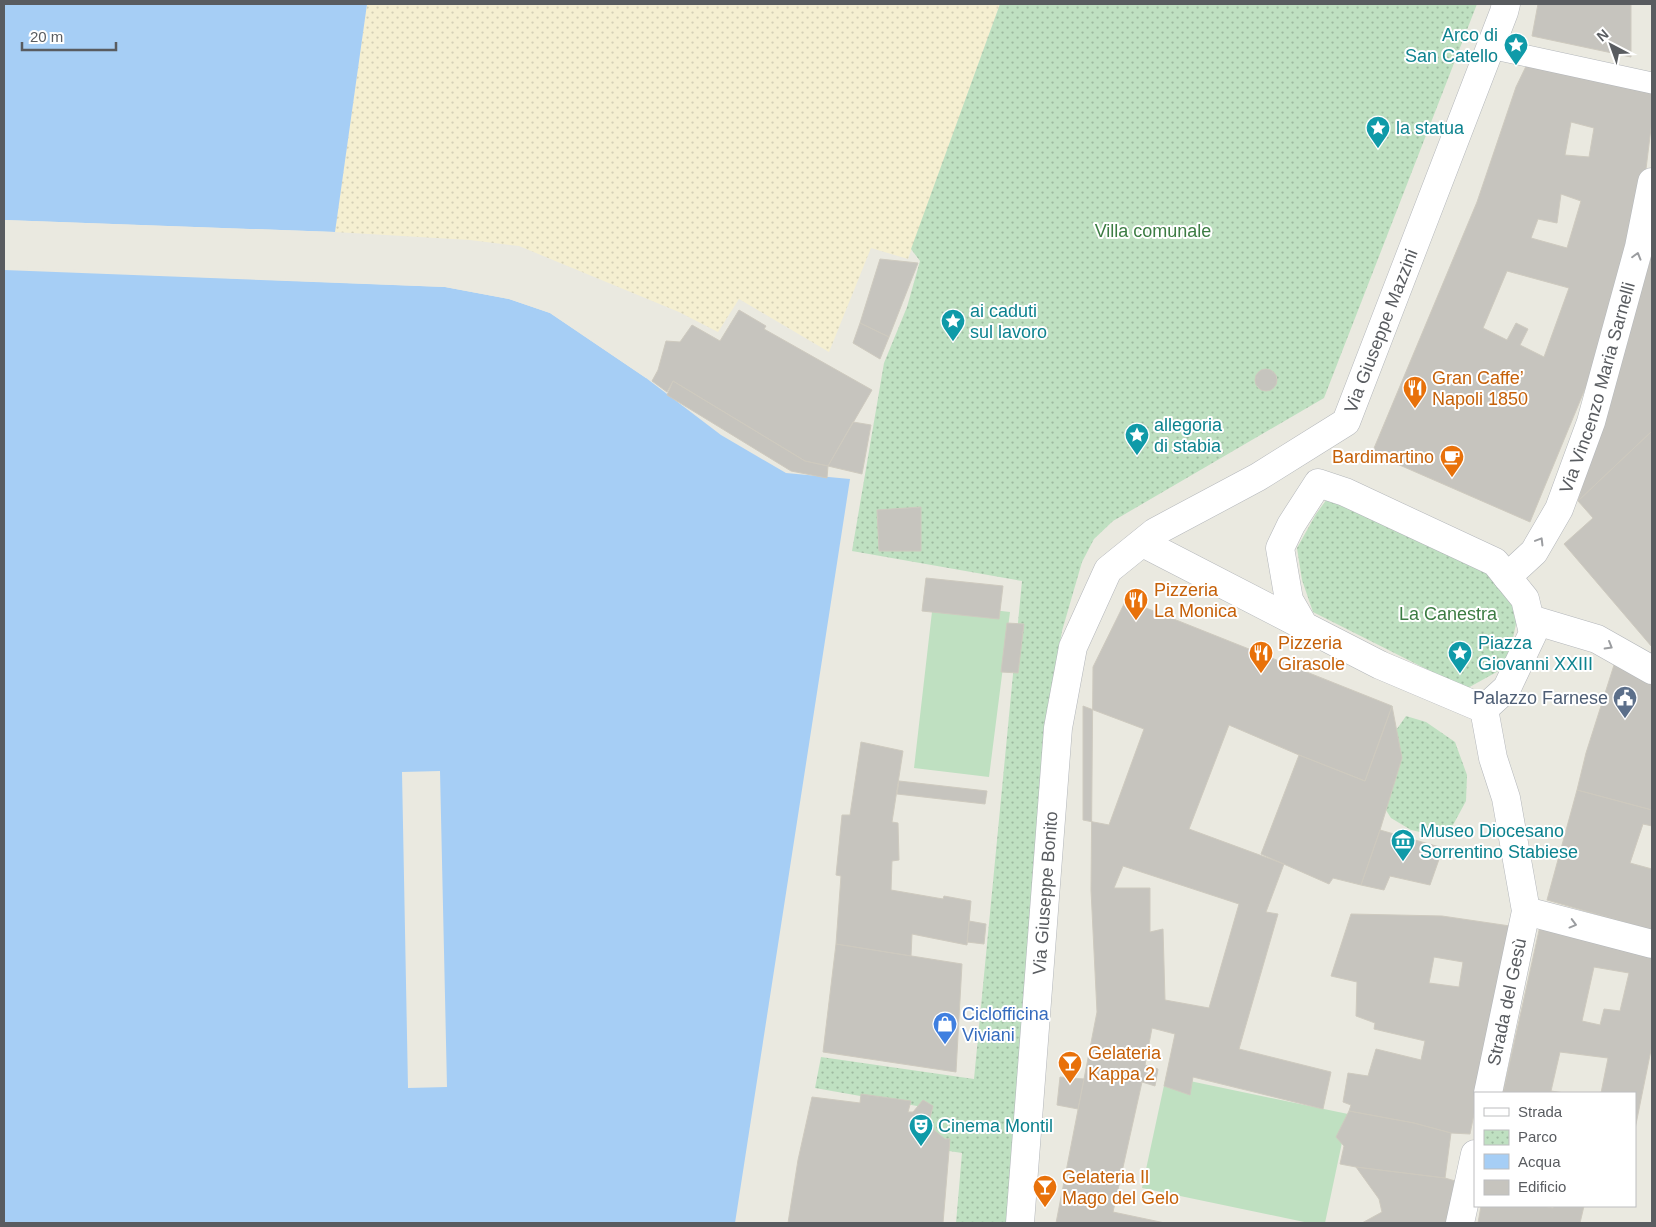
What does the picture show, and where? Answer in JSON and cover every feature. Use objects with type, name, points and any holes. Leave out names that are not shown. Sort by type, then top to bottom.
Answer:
[{"type":"street","name":"Via Giuseppe Mazzini","points":[[1108,570],[1156,532],[1258,478],[1346,422],[1506,4]]},
{"type":"street","points":[[1490,48],[1652,83]]},
{"type":"street","name":"Via Vincenzo Maria Sarnelli","points":[[1507,577],[1534,552],[1559,509],[1590,422],[1640,247],[1652,182]]},
{"type":"street","points":[[1301,451],[1310,472],[1318,483],[1345,492],[1495,562],[1525,599],[1533,633],[1507,688],[1484,709]]},
{"type":"street","points":[[1304,626],[1289,600],[1280,548],[1291,525],[1318,483]]},
{"type":"street","points":[[1143,543],[1380,665],[1484,709]]},
{"type":"street","name":"Via Giuseppe Bonito","points":[[1020,1223],[1058,728],[1073,647],[1108,570]]},
{"type":"street","points":[[1530,619],[1598,639],[1652,670]]},
{"type":"street","points":[[1484,709],[1493,758],[1506,798],[1526,911],[1652,944]]},
{"type":"street","name":"Strada del Gesù","points":[[1488,1092],[1526,911]]},
{"type":"street","points":[[1460,1223],[1474,1159]]},
{"type":"green space","name":"Villa comunale","points":[[1000,4],[1477,4],[1324,398],[1113,521],[1094,539],[1082,562],[1062,631],[1054,676],[1009,1223],[956,1223],[962,1153],[949,1151],[940,1144],[921,1122],[917,1106],[815,1088],[821,1057],[974,1079],[1022,581],[852,551],[884,363],[907,307],[920,261],[911,249]]},
{"type":"green space","name":"La Canestra","points":[[1330,495],[1492,570],[1520,605],[1510,652],[1502,669],[1466,689],[1313,612],[1302,580],[1297,548],[1316,514]]},
{"type":"green space","points":[[933,603],[1010,612],[989,777],[914,768]]},
{"type":"green space","points":[[1406,716],[1426,722],[1455,742],[1467,775],[1466,801],[1453,825],[1442,837],[1411,830],[1391,818],[1375,793],[1392,736]]},
{"type":"green space","points":[[1166,1076],[1348,1114],[1325,1223],[1309,1223],[1142,1188]]},
{"type":"sand","points":[[367,4],[1000,4],[908,259],[871,248],[829,352],[739,299],[718,332],[679,312],[519,246],[470,240],[335,232]]},
{"type":"water","points":[[4,4],[367,4],[335,232],[4,220]]},
{"type":"water","points":[[4,270],[445,287],[509,299],[550,313],[646,378],[721,435],[786,473],[850,479],[735,1223],[4,1223]]},
{"type":"pier","points":[[4,220],[338,232],[335,234],[4,222]]},
{"type":"pier","points":[[4,267],[446,285],[510,297],[551,311],[647,376],[646,378],[550,313],[509,299],[445,287],[4,269]]},
{"type":"pier","points":[[440,771],[447,1087],[408,1088],[402,772]]},
{"type":"building","points":[[1538,4],[1631,4],[1631,57],[1532,36]]},
{"type":"building","points":[[1528,62],[1652,90],[1652,120],[1645,177],[1592,372],[1530,522],[1372,453],[1477,202],[1516,87]],"holes":[[[1571,122],[1594,128],[1589,157],[1565,155]],[[1561,194],[1581,201],[1567,248],[1531,238],[1538,219],[1557,223]],[[1507,271],[1569,288],[1544,357],[1520,345],[1528,329],[1516,323],[1507,340],[1483,328]]]},
{"type":"building","points":[[1652,253],[1652,431],[1578,501]]},
{"type":"building","points":[[880,259],[918,263],[889,337],[860,323]]},
{"type":"building","points":[[739,310],[766,326],[764,329],[872,390],[828,466],[805,461],[673,381],[667,392],[652,381],[658,370],[666,341],[680,342],[692,325],[720,341]]},
{"type":"building","points":[[860,323],[889,337],[880,359],[853,343]]},
{"type":"building","points":[[1266,369],[1274,372],[1277,380],[1274,388],[1266,391],[1258,388],[1255,380],[1258,372]]},
{"type":"building","points":[[673,381],[805,461],[828,466],[827,478],[791,471],[667,395]]},
{"type":"building","points":[[853,422],[871,425],[862,474],[828,466]]},
{"type":"building","points":[[1652,431],[1652,647],[1564,544],[1593,518],[1578,501]]},
{"type":"building","points":[[921,507],[921,551],[879,551],[877,510]]},
{"type":"building","points":[[926,578],[1003,586],[999,619],[922,611]]},
{"type":"building","points":[[1126,600],[1392,706],[1365,781],[1229,725],[1189,829],[1284,864],[1266,912],[1278,914],[1239,1049],[1331,1072],[1323,1109],[1193,1077],[1190,1095],[1164,1086],[1175,1034],[1152,1028],[1145,1065],[1158,1069],[1155,1086],[1142,1082],[1113,1212],[1165,1223],[1056,1223],[1097,1012],[1091,890],[1093,667]],"holes":[[[1123,866],[1239,904],[1209,1008],[1165,1000],[1163,929],[1150,932],[1150,888],[1114,888]]]},
{"type":"building","points":[[1007,623],[1024,624],[1018,673],[1001,672]]},
{"type":"building","name":"Palazzo Farnese","points":[[1614,665],[1652,685],[1652,810],[1577,790],[1586,753]]},
{"type":"building","points":[[1083,706],[1144,729],[1109,825],[1083,820]]},
{"type":"building","points":[[1392,706],[1402,758],[1361,885],[1333,878],[1329,884],[1261,854],[1299,755],[1365,781]]},
{"type":"building","points":[[861,742],[903,751],[892,822],[898,823],[899,860],[892,861],[891,890],[943,899],[944,896],[971,901],[967,945],[912,934],[911,956],[836,944],[841,876],[836,875],[842,815],[850,815]]},
{"type":"building","points":[[899,781],[987,791],[985,804],[897,794]]},
{"type":"building","points":[[1577,790],[1652,810],[1652,826],[1643,824],[1630,863],[1652,869],[1652,930],[1547,900]]},
{"type":"building","name":"Museo Diocesano Sorrentino Stabiese","points":[[1380,830],[1443,848],[1430,885],[1390,876],[1384,890],[1361,885]]},
{"type":"building","points":[[1351,914],[1442,916],[1510,926],[1474,1092],[1474,1114],[1470,1134],[1451,1133],[1414,1123],[1349,1111],[1351,1105],[1343,1102],[1348,1073],[1368,1076],[1376,1049],[1421,1060],[1425,1041],[1374,1029],[1375,1023],[1356,1016],[1357,982],[1331,976]],"holes":[[[1434,957],[1463,962],[1459,987],[1429,983]]]},
{"type":"building","points":[[969,921],[986,924],[984,944],[967,942]]},
{"type":"building","points":[[1540,926],[1652,953],[1652,1045],[1636,1124],[1636,1092],[1601,1092],[1608,1058],[1560,1052],[1551,1091],[1558,1092],[1503,1092]],"holes":[[[1594,967],[1629,973],[1620,1011],[1604,1009],[1600,1025],[1582,1021]]]},
{"type":"building","points":[[836,944],[962,964],[956,1072],[823,1052]]},
{"type":"building","points":[[1060,1077],[1084,1079],[1078,1109],[1057,1105]]},
{"type":"building","points":[[861,1094],[911,1101],[908,1112],[913,1112],[923,1100],[933,1106],[930,1118],[934,1130],[945,1139],[950,1139],[943,1223],[788,1223],[798,1160],[812,1097],[860,1103]]},
{"type":"building","points":[[1349,1111],[1414,1123],[1451,1133],[1445,1178],[1340,1164],[1344,1146],[1336,1137]]},
{"type":"building","points":[[1356,1167],[1445,1178],[1462,1183],[1454,1223],[1362,1223],[1382,1212],[1379,1199]]},
{"type":"building","points":[[1481,1207],[1584,1207],[1580,1223],[1478,1223]]},
{"type":"place","name":"Arco di San Catello","points":[[1516,66]]},
{"type":"place","name":"la statua","points":[[1378,149]]},
{"type":"place","name":"ai caduti sul lavoro","points":[[953,342]]},
{"type":"place","name":"Gran Caffe’ Napoli 1850","points":[[1415,409]]},
{"type":"place","name":"allegoria di stabia","points":[[1137,456]]},
{"type":"place","name":"Bardimartino","points":[[1452,478]]},
{"type":"place","name":"Pizzeria La Monica","points":[[1136,621]]},
{"type":"place","name":"Pizzeria Girasole","points":[[1261,674]]},
{"type":"place","name":"Piazza Giovanni XXIII","points":[[1460,674]]},
{"type":"place","name":"Palazzo Farnese","points":[[1625,719]]},
{"type":"place","name":"Museo Diocesano Sorrentino Stabiese","points":[[1403,862]]},
{"type":"place","name":"Ciclofficina Viviani","points":[[945,1045]]},
{"type":"place","name":"Gelateria Kappa 2","points":[[1070,1084]]},
{"type":"place","name":"Cinema Montil","points":[[921,1147]]},
{"type":"place","name":"Gelateria Il Mago del Gelo","points":[[1045,1208]]}]
